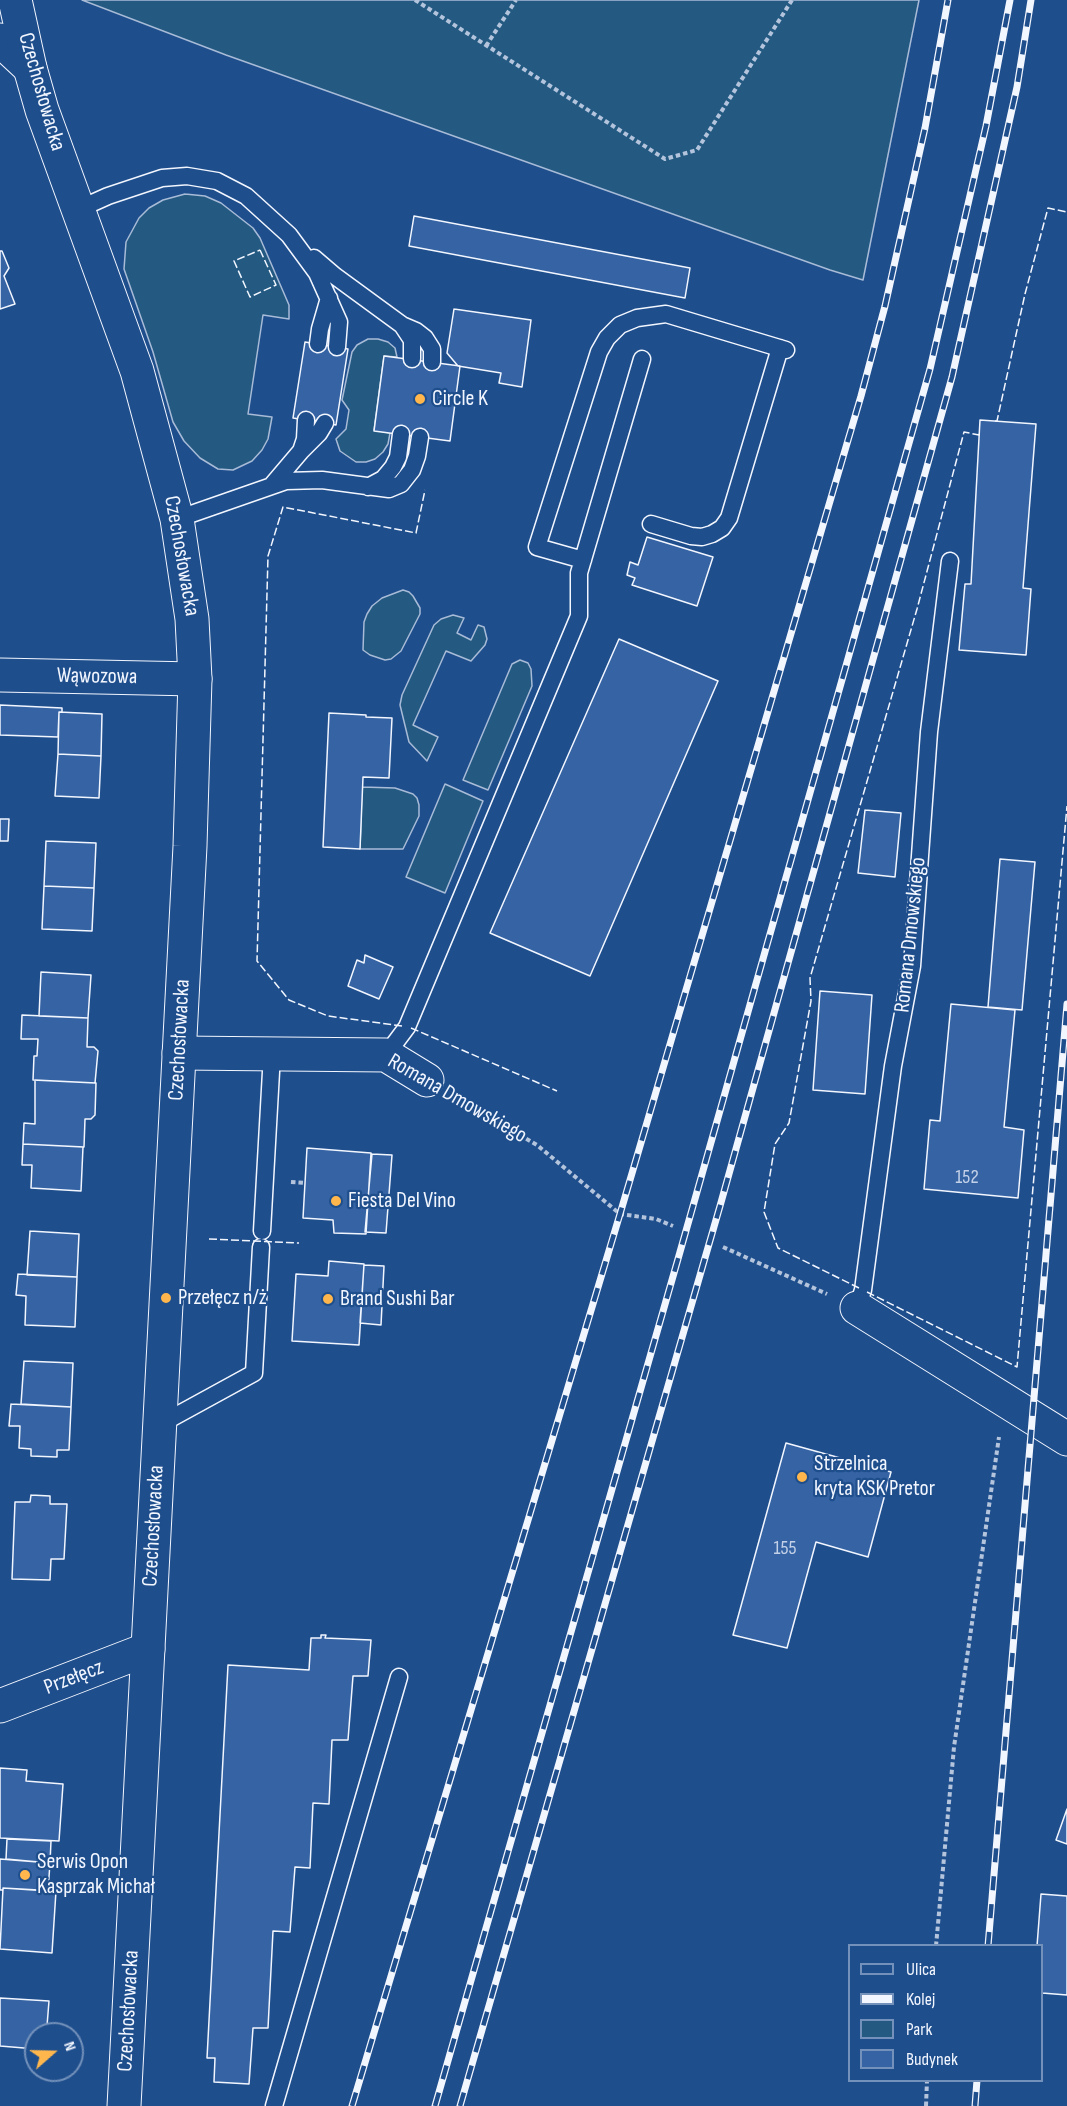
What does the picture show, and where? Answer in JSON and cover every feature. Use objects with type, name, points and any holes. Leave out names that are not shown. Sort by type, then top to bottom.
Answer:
[{"type":"street","name":"Czechosłowacka","points":[[15,0],[42,110],[137,371],[177,519],[192,619],[195,679],[193,781],[124,2106]]},
{"type":"street","points":[[0,40],[30,68]]},
{"type":"street","name":"Wąwozowa","points":[[0,675],[195,679]]},
{"type":"street","name":"Romana Dmowskiego","points":[[179,1053],[386,1055],[427,1080]]},
{"type":"street","points":[[857,1308],[1067,1438]]},
{"type":"street","name":"Przełęcz","points":[[0,1706],[148,1649]]},
{"type":"lane","points":[[79,209],[108,196],[162,178],[187,176],[217,181],[246,196],[335,276],[428,341],[432,349],[432,362]]},
{"type":"lane","points":[[289,235],[318,273],[339,322],[338,347]]},
{"type":"lane","points":[[318,344],[328,298]]},
{"type":"lane","points":[[583,560],[537,547],[599,352],[620,325],[637,318],[666,314],[783,349],[729,518],[722,528],[702,537],[651,524]]},
{"type":"lane","points":[[402,325],[412,340],[412,359]]},
{"type":"lane","points":[[386,1055],[407,1027],[579,616],[579,573],[642,359]]},
{"type":"lane","points":[[301,451],[305,439],[306,420]]},
{"type":"lane","points":[[273,484],[319,433],[325,423]]},
{"type":"lane","points":[[368,487],[387,476],[396,463],[401,434]]},
{"type":"lane","points":[[177,519],[273,484],[308,480],[389,489],[404,480],[415,464],[420,437]]},
{"type":"lane","name":"Romana Dmowskiego","points":[[857,1308],[863,1290],[893,1066],[912,966],[929,732],[950,561]]},
{"type":"lane","points":[[159,1425],[254,1373],[272,1054]]},
{"type":"lane","points":[[274,2106],[399,1677]]},
{"type":"path","points":[[415,0],[665,159],[697,150],[792,0]]},
{"type":"path","points":[[486,46],[516,0]]},
{"type":"path","name":"Romana Dmowskiego","points":[[427,1080],[537,1145],[620,1214],[656,1219],[673,1226]]},
{"type":"path","points":[[723,1247],[857,1308]]},
{"type":"path","points":[[936,1944],[954,1747],[1001,1429],[1015,1405]]},
{"type":"path","points":[[926,2106],[927,2082]]},
{"type":"green space","points":[[82,0],[919,0],[863,280],[226,55]]},
{"type":"green space","points":[[185,194],[205,196],[221,203],[253,228],[260,238],[289,305],[289,319],[263,315],[248,414],[272,417],[268,439],[252,461],[233,470],[218,469],[200,458],[184,441],[173,422],[153,352],[124,269],[126,242],[139,218],[149,208],[163,200]]},
{"type":"green space","points":[[368,339],[388,342],[395,348],[397,357],[384,356],[374,430],[390,433],[388,444],[375,459],[356,462],[340,451],[336,439],[346,429],[349,410],[342,400],[352,352],[357,345]]},
{"type":"green space","points":[[403,590],[413,596],[420,608],[420,614],[401,651],[391,659],[385,660],[370,655],[363,650],[364,622],[367,614],[372,606],[382,598]]},
{"type":"green space","points":[[453,615],[464,618],[457,633],[471,640],[478,625],[484,627],[487,639],[485,645],[471,661],[446,651],[413,725],[438,737],[427,761],[409,742],[400,705],[402,695],[434,625],[441,619]]},
{"type":"green space","points":[[520,660],[528,663],[531,669],[532,686],[488,790],[463,780],[512,664]]},
{"type":"green space","points":[[445,784],[483,801],[445,893],[406,877]]},
{"type":"green space","points":[[362,787],[395,788],[413,794],[417,798],[419,816],[403,849],[360,849]]},
{"type":"building","points":[[414,216],[690,268],[685,298],[409,246]]},
{"type":"building","points":[[0,251],[9,268],[4,276],[15,304],[0,309]]},
{"type":"building","points":[[454,309],[531,320],[522,387],[499,383],[501,373],[458,366],[447,353]]},
{"type":"building","points":[[305,342],[348,349],[336,425],[293,418]]},
{"type":"building","points":[[384,356],[460,366],[450,441],[374,431]]},
{"type":"building","points":[[980,420],[1036,424],[1023,588],[1031,589],[1026,655],[959,650],[965,584],[971,584]]},
{"type":"building","points":[[647,537],[713,557],[697,606],[632,585],[635,578],[627,575],[630,562],[638,565]]},
{"type":"building","points":[[619,639],[718,681],[590,976],[490,933]]},
{"type":"building","points":[[0,705],[62,708],[62,712],[59,712],[58,737],[0,735]]},
{"type":"building","points":[[59,712],[102,714],[101,756],[58,754]]},
{"type":"building","points":[[329,713],[392,718],[389,778],[363,777],[360,849],[323,847]]},
{"type":"building","points":[[58,754],[101,756],[99,798],[55,796]]},
{"type":"building","points":[[865,810],[901,813],[895,877],[858,873]]},
{"type":"building","points":[[0,819],[9,819],[8,841],[0,841]]},
{"type":"building","points":[[46,841],[96,843],[94,888],[44,886]]},
{"type":"building","points":[[1000,859],[1035,862],[1022,1010],[988,1007]]},
{"type":"building","points":[[44,886],[94,888],[92,931],[42,929]]},
{"type":"building","points":[[365,955],[393,967],[379,999],[348,986],[357,960],[364,963]]},
{"type":"building","points":[[41,972],[91,975],[88,1018],[39,1016]]},
{"type":"building","points":[[820,991],[872,995],[865,1094],[813,1090]]},
{"type":"building","points":[[951,1004],[1015,1010],[1004,1127],[1024,1130],[1018,1198],[924,1189],[930,1120],[940,1121]]},
{"type":"building","points":[[22,1015],[88,1018],[87,1047],[94,1047],[98,1051],[95,1083],[33,1080],[34,1056],[37,1056],[38,1039],[21,1039]]},
{"type":"building","points":[[35,1080],[96,1083],[95,1115],[91,1119],[85,1119],[84,1147],[23,1144],[24,1123],[35,1124]]},
{"type":"building","points":[[23,1144],[83,1147],[81,1191],[31,1188],[32,1165],[22,1165]]},
{"type":"building","name":"Fiesta Del Vino","points":[[307,1148],[371,1153],[366,1234],[334,1233],[333,1220],[303,1218]]},
{"type":"building","points":[[372,1154],[392,1155],[386,1233],[365,1232]]},
{"type":"building","points":[[30,1231],[79,1234],[77,1277],[27,1275]]},
{"type":"building","name":"Brand Sushi Bar","points":[[329,1261],[364,1264],[359,1345],[292,1341],[296,1274],[328,1276]]},
{"type":"building","points":[[364,1265],[384,1266],[381,1325],[360,1323]]},
{"type":"building","points":[[18,1274],[77,1277],[75,1327],[25,1325],[26,1296],[16,1295]]},
{"type":"building","points":[[24,1361],[73,1363],[71,1407],[21,1404]]},
{"type":"building","points":[[11,1404],[71,1407],[69,1450],[57,1450],[57,1457],[31,1456],[31,1449],[19,1448],[20,1426],[9,1426]]},
{"type":"building","points":[[786,1443],[891,1472],[868,1557],[816,1542],[787,1648],[733,1635]]},
{"type":"building","points":[[31,1495],[50,1496],[50,1504],[67,1504],[64,1559],[51,1559],[50,1580],[12,1579],[15,1502],[30,1502]]},
{"type":"building","points":[[321,1635],[326,1635],[325,1638],[371,1640],[368,1676],[353,1676],[348,1740],[332,1740],[329,1804],[313,1803],[310,1868],[295,1867],[290,1932],[273,1931],[268,2028],[253,2028],[249,2084],[214,2082],[215,2058],[207,2058],[228,1665],[309,1670],[311,1638],[321,1638]]},
{"type":"building","points":[[0,1768],[27,1770],[26,1781],[63,1784],[59,1841],[0,1838]]},
{"type":"building","points":[[1067,1809],[1067,1844],[1056,1840]]},
{"type":"building","points":[[7,1839],[51,1841],[50,1863],[6,1859]]},
{"type":"building","name":"Serwis Opon Kasprzak Michał","points":[[0,1859],[50,1863],[48,1891],[3,1888],[0,1890]]},
{"type":"building","points":[[3,1888],[56,1891],[52,1953],[0,1949]]},
{"type":"building","points":[[1041,1894],[1067,1896],[1067,1995],[1043,1993],[1043,1944],[1037,1944]]},
{"type":"building","points":[[0,1998],[49,2001],[47,2022],[24,2022],[24,2048],[0,2046]]},
{"type":"railway","points":[[352,2106],[620,1214],[861,396],[885,306],[925,128],[948,0]]},
{"type":"railway","points":[[435,2106],[930,369],[986,126],[1010,0]]},
{"type":"railway","points":[[460,2106],[720,1206],[952,377],[1017,87],[1031,0]]},
{"type":"railway","points":[[988,1944],[1067,1004]]},
{"type":"railway","points":[[975,2106],[977,2082]]},
{"type":"fence","points":[[995,421],[997,421],[1025,294],[1048,208],[1067,212]]},
{"type":"fence","points":[[260,250],[276,285],[250,297],[234,261],[260,250]]},
{"type":"fence","points":[[859,1288],[778,1248],[764,1212],[775,1144],[789,1123],[811,1001],[810,978],[917,609],[964,432],[979,435],[979,431]]},
{"type":"fence","points":[[402,1026],[328,1016],[289,1000],[257,961],[268,556],[283,507],[416,533],[425,490]]},
{"type":"fence","points":[[867,1292],[1017,1367],[1067,806]]},
{"type":"fence","points":[[411,1028],[557,1091]]},
{"type":"fence","points":[[209,1239],[299,1243]]},
{"type":"place","name":"Circle K","points":[[420,399]]},
{"type":"place","name":"Fiesta Del Vino","points":[[336,1201]]},
{"type":"place","name":"Przełęcz n/ż","points":[[166,1298]]},
{"type":"place","name":"Brand Sushi Bar","points":[[328,1299]]},
{"type":"place","name":"Strzelnica kryta KSK Pretor","points":[[802,1477]]},
{"type":"place","name":"Serwis Opon Kasprzak Michał","points":[[25,1875]]}]
